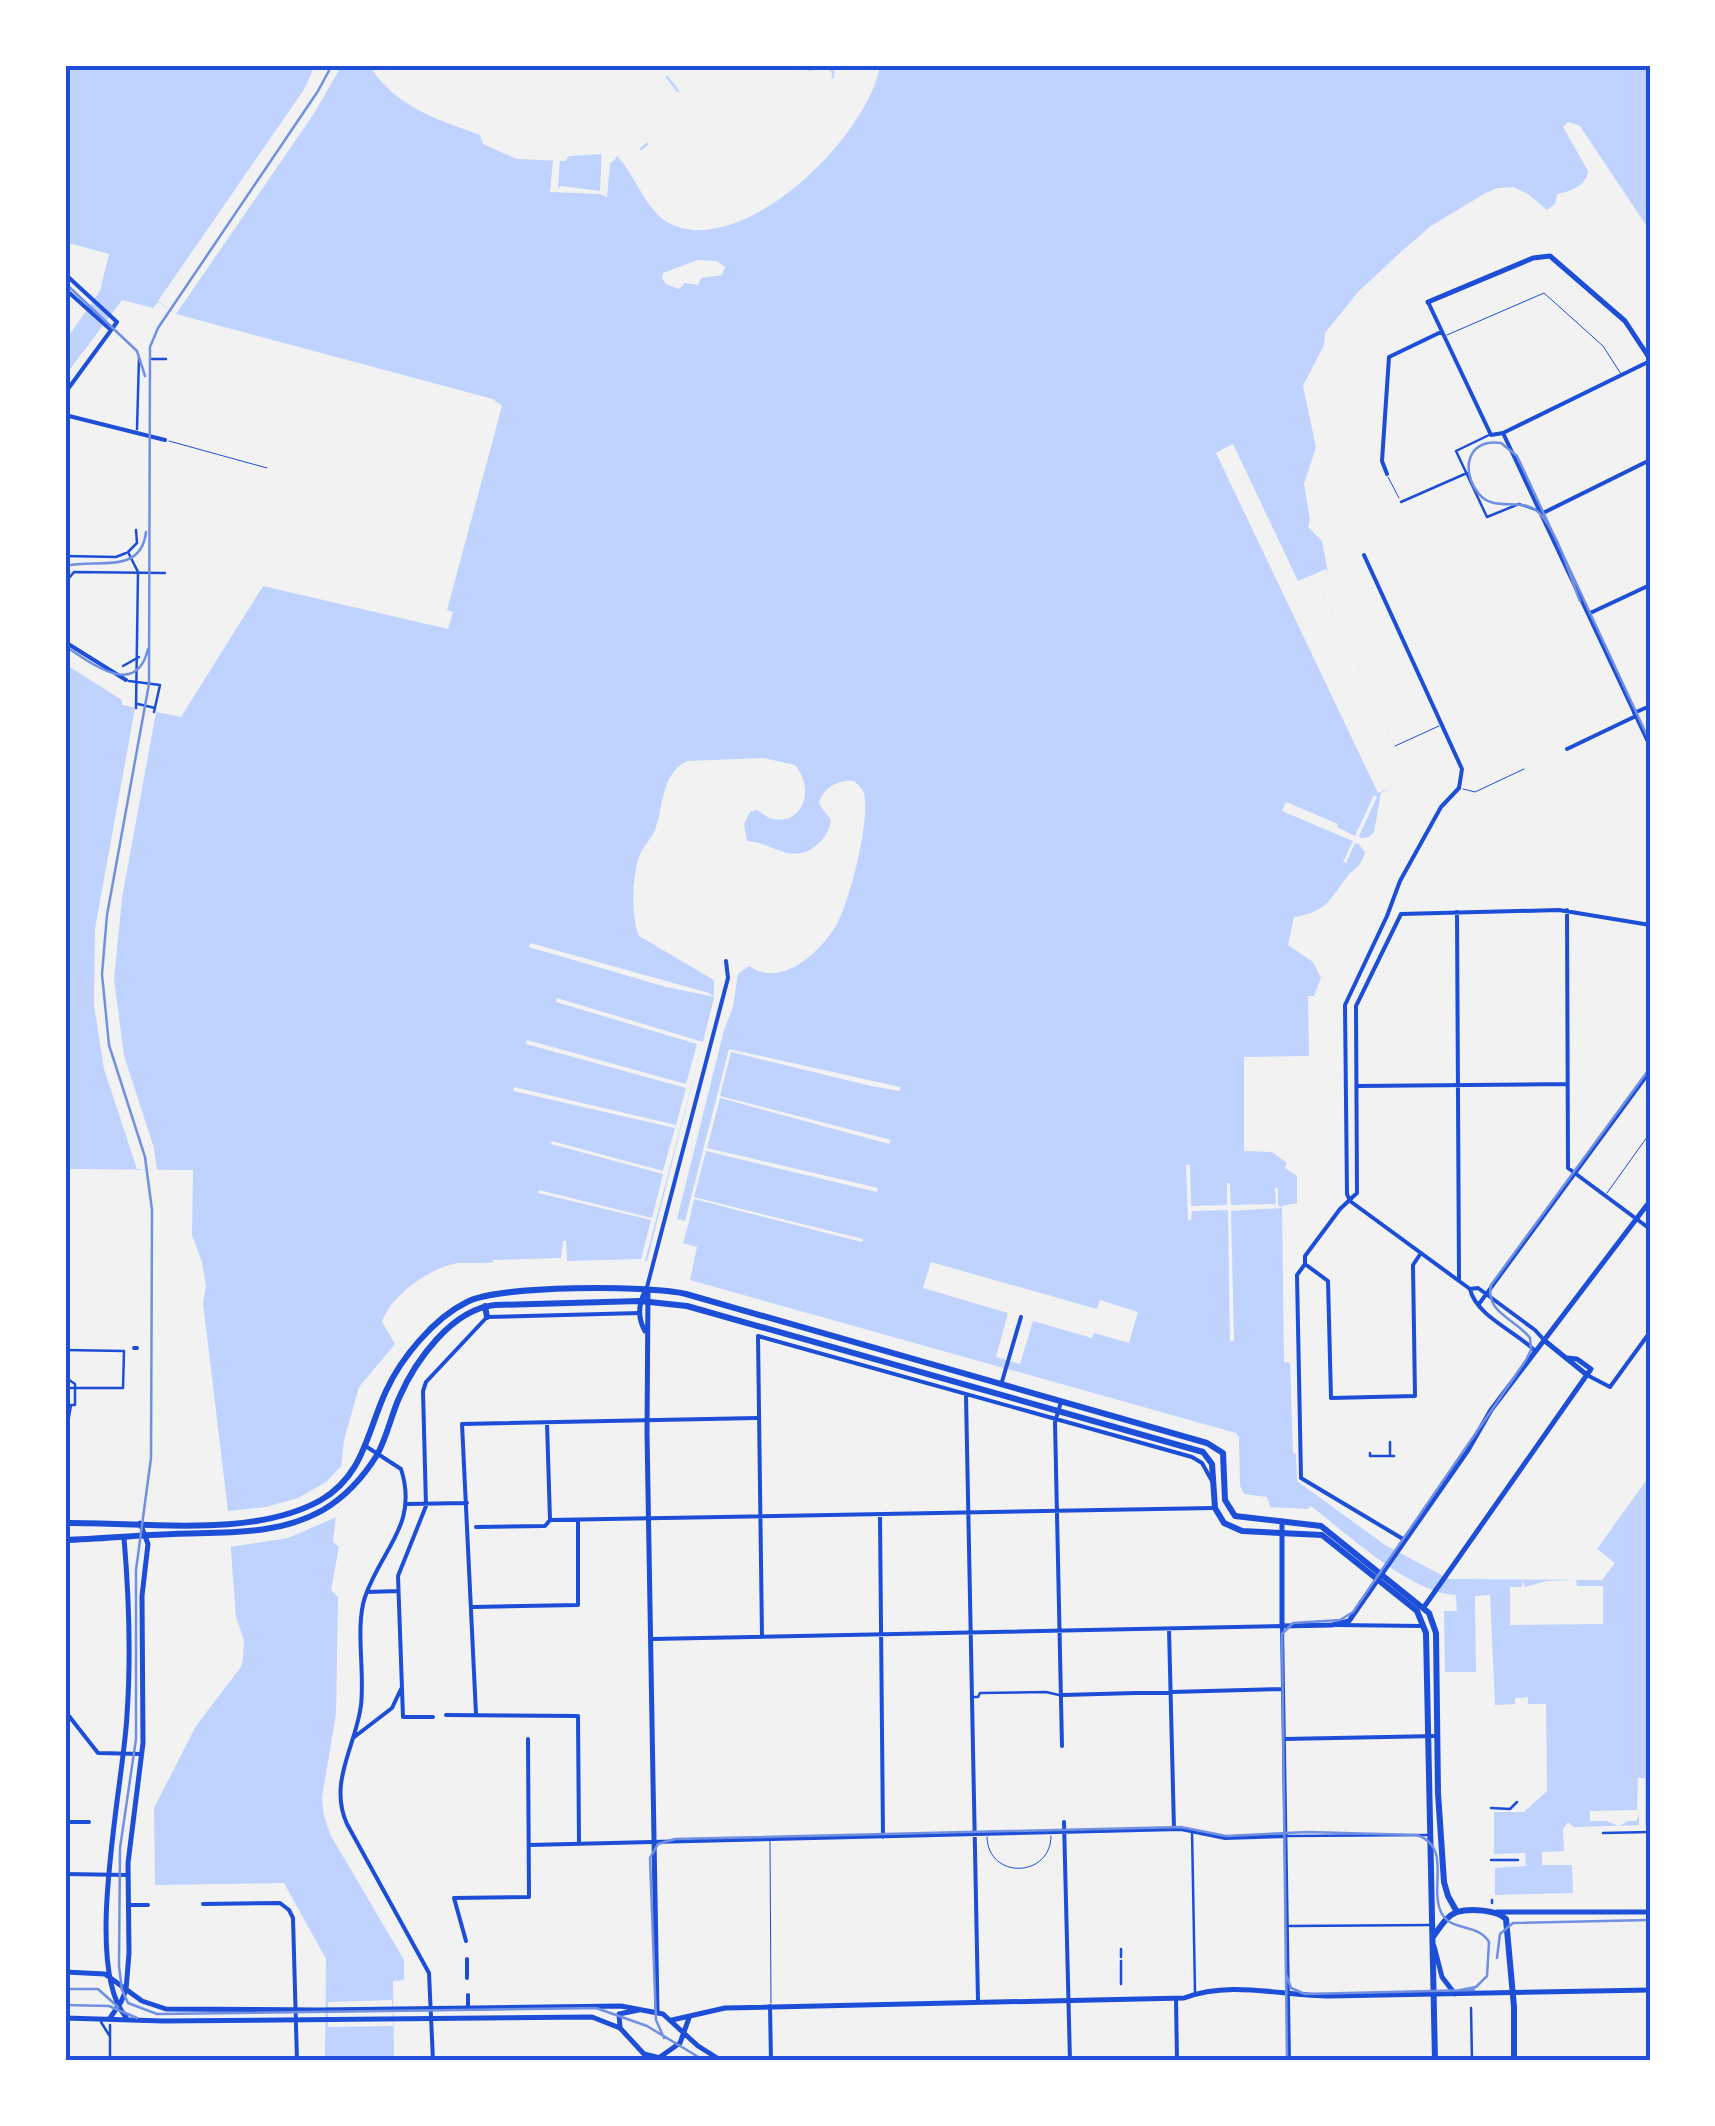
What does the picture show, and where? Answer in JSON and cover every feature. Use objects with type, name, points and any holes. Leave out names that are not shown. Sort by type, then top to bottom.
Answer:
[{"type":"main road","points":[[1428,302],[1533,258],[1550,256],[1625,321],[1650,360]]},
{"type":"main road","points":[[1282,1521],[1282,1626],[1332,1625],[1352,1619],[1535,1351],[1650,1201]]},
{"type":"main road","points":[[646,1333],[640,1322],[640,1302],[647,1288]]},
{"type":"main road","points":[[647,1288],[658,2012]]},
{"type":"main road","points":[[65,1523],[249,1522],[304,1508],[333,1492],[358,1464],[386,1389],[410,1354],[447,1314],[462,1304],[486,1295],[647,1288],[686,1294],[1001,1385],[1200,1451],[1211,1460],[1215,1508],[1221,1520],[1233,1528],[1317,1533],[1345,1550]]},
{"type":"main road","points":[[65,1540],[250,1532],[323,1510],[343,1496],[378,1453],[397,1401],[416,1368],[455,1321],[485,1306],[640,1302],[686,1306],[1202,1442],[1223,1453],[1230,1511],[1244,1519],[1315,1524],[1421,1610],[1436,1633],[1446,1892],[1458,1912]]},
{"type":"main road","points":[[485,1306],[488,1317]]},
{"type":"main road","points":[[1436,2061],[1421,1610],[1591,1373],[1545,1342]]},
{"type":"main road","points":[[110,2021],[126,1990],[128,1875],[142,1754],[146,1536],[140,1523]]},
{"type":"main road","points":[[124,1538],[129,1622],[124,1753],[108,1875],[108,1975],[118,2007],[128,2019]]},
{"type":"main road","points":[[1456,1995],[1442,1977],[1433,1941],[1444,1922],[1458,1912],[1650,1912]]},
{"type":"main road","points":[[1497,1912],[1508,1925],[1514,2061]]},
{"type":"main road","points":[[65,1972],[108,1975],[151,2006],[166,2009],[296,2010],[392,2018],[592,2017],[620,2028],[638,2050],[672,2061]]},
{"type":"main road","points":[[672,2020],[713,2009],[978,1998],[1176,1998],[1239,1990],[1317,1996],[1650,1990]]},
{"type":"main road","points":[[65,2018],[296,2019],[392,2009],[592,2005],[658,2012],[722,2061]]},
{"type":"main road","points":[[620,2028],[619,2014],[646,2009]]},
{"type":"main road","points":[[657,2058],[677,2048],[689,2018]]},
{"type":"street","points":[[65,274],[117,322],[65,393]]},
{"type":"street","points":[[65,288],[111,330]]},
{"type":"street","points":[[1428,302],[1491,435]]},
{"type":"street","points":[[1387,474],[1382,461],[1389,357],[1443,334]]},
{"type":"street","points":[[136,431],[138,358]]},
{"type":"street","points":[[152,359],[166,359]]},
{"type":"street","points":[[1650,360],[1456,451],[1488,517],[1519,504],[1540,513],[1650,460]]},
{"type":"street","points":[[65,415],[166,440]]},
{"type":"street","points":[[1503,432],[1650,746]]},
{"type":"street","points":[[1401,502],[1466,473]]},
{"type":"street","points":[[65,559],[128,552],[136,543],[136,530]]},
{"type":"street","points":[[65,642],[126,680],[139,682],[160,685],[154,710],[136,706],[139,682],[138,572],[128,552]]},
{"type":"street","points":[[1364,554],[1462,768],[1459,788],[1441,807],[1400,881],[1345,1005],[1347,1194],[1350,1202],[1470,1289],[1479,1304],[1535,1351]]},
{"type":"street","points":[[65,583],[71,574],[165,573]]},
{"type":"street","points":[[1588,614],[1650,584]]},
{"type":"street","points":[[123,666],[139,656]]},
{"type":"street","points":[[1566,749],[1650,706]]},
{"type":"street","points":[[1566,910],[1568,1162],[1575,1175],[1650,1229]]},
{"type":"street","points":[[1404,1540],[1301,1478],[1297,1275],[1305,1264],[1305,1256],[1357,1193],[1356,1006],[1401,914],[1566,910],[1650,926]]},
{"type":"street","points":[[1457,912],[1458,1280]]},
{"type":"street","points":[[647,1288],[728,978],[726,962]]},
{"type":"street","points":[[1479,1304],[1650,1071]]},
{"type":"street","points":[[1356,1086],[1568,1084]]},
{"type":"street","points":[[1305,1264],[1328,1281],[1332,1398],[1415,1396],[1413,1265],[1421,1253]]},
{"type":"street","points":[[1470,1289],[1478,1288],[1487,1294],[1545,1342]]},
{"type":"street","points":[[433,1717],[404,1717],[398,1576],[426,1503],[426,1382],[488,1317],[640,1313]]},
{"type":"street","points":[[1001,1385],[1021,1317]]},
{"type":"street","points":[[1591,1373],[1610,1387],[1650,1332]]},
{"type":"street","points":[[762,1637],[758,1336],[1192,1458],[1205,1468],[1214,1484]]},
{"type":"street","points":[[65,1350],[124,1351],[125,1383],[123,1388],[65,1388]]},
{"type":"street","points":[[65,1377],[75,1388],[71,1432],[65,1441]]},
{"type":"street","points":[[966,1396],[978,1998]]},
{"type":"street","points":[[1060,1406],[1056,1422],[1062,1746]]},
{"type":"street","points":[[476,1714],[462,1424],[757,1418]]},
{"type":"street","points":[[476,1526],[545,1526],[550,1520],[547,1423]]},
{"type":"street","points":[[1374,1454],[1392,1456],[1390,1442]]},
{"type":"street","points":[[367,1446],[401,1468],[406,1504],[402,1524],[364,1600],[362,1700],[342,1774],[340,1806],[354,1839],[426,1966],[433,2061]]},
{"type":"street","points":[[406,1504],[467,1503]]},
{"type":"street","points":[[550,1520],[1215,1508]]},
{"type":"street","points":[[880,1515],[884,1837]]},
{"type":"street","points":[[472,1606],[578,1605],[578,1520]]},
{"type":"street","points":[[368,1592],[399,1590]]},
{"type":"street","points":[[1332,1625],[1424,1626]]},
{"type":"street","points":[[651,1639],[1282,1626],[1289,2061]]},
{"type":"street","points":[[1169,1629],[1174,1830]]},
{"type":"street","points":[[352,1738],[392,1708],[403,1685]]},
{"type":"street","points":[[972,1697],[980,1693],[1283,1690]]},
{"type":"street","points":[[65,1711],[98,1753],[142,1754]]},
{"type":"street","points":[[446,1715],[578,1716],[579,1844]]},
{"type":"street","points":[[65,1725],[72,1720]]},
{"type":"street","points":[[1284,1740],[1437,1736]]},
{"type":"street","points":[[466,1941],[454,1898],[530,1897],[528,1739]]},
{"type":"street","points":[[1491,1808],[1510,1809],[1517,1802]]},
{"type":"street","points":[[65,1822],[89,1822]]},
{"type":"street","points":[[1064,1822],[1070,2061]]},
{"type":"street","points":[[528,1845],[1174,1830],[1225,1838],[1430,1836]]},
{"type":"street","points":[[1192,1830],[1194,1994]]},
{"type":"street","points":[[1604,1833],[1650,1832]]},
{"type":"street","points":[[1512,1853],[1512,1860]]},
{"type":"street","points":[[1492,1860],[1518,1860]]},
{"type":"street","points":[[65,1874],[128,1875]]},
{"type":"street","points":[[202,1904],[280,1904],[290,1910],[294,1918],[297,2061]]},
{"type":"street","points":[[129,1905],[148,1905]]},
{"type":"street","points":[[1289,1926],[1432,1925]]},
{"type":"street","points":[[1121,1949],[1122,1984]]},
{"type":"street","points":[[467,1959],[468,1978]]},
{"type":"street","points":[[468,1995],[468,2008]]},
{"type":"street","points":[[1176,1998],[1177,2061]]},
{"type":"street","points":[[770,2006],[771,2061]]},
{"type":"street","points":[[1456,2058],[1472,2060],[1471,2008]]},
{"type":"street","points":[[110,2021],[110,2061]]},
{"type":"street","points":[[102,2022],[110,2036]]},
{"type":"lane","points":[[1443,334],[1544,293],[1604,346],[1622,376]]},
{"type":"lane","points":[[166,440],[267,468]]},
{"type":"lane","points":[[1387,474],[1401,502]]},
{"type":"lane","points":[[65,559],[71,574]]},
{"type":"lane","points":[[1395,746],[1442,725]]},
{"type":"lane","points":[[1459,788],[1475,792],[1524,769]]},
{"type":"lane","points":[[1605,1196],[1650,1133]]},
{"type":"lane","points":[[987,1834],[992,1858],[1003,1866],[1018,1867],[1034,1866],[1045,1858],[1051,1833]]},
{"type":"lane","points":[[1430,1836],[1443,1848]]},
{"type":"lane","points":[[770,1839],[770,2006]]},
{"type":"water","points":[[65,65],[369,65],[404,101],[432,117],[480,135],[483,144],[517,159],[565,161],[569,156],[602,154],[601,162],[614,161],[617,156],[665,221],[705,230],[737,222],[802,182],[854,123],[871,93],[880,65],[1650,65],[1650,231],[1580,126],[1568,122],[1563,127],[1588,171],[1581,184],[1557,194],[1555,204],[1547,210],[1513,187],[1497,188],[1431,226],[1358,292],[1325,333],[1324,345],[1303,386],[1316,447],[1304,484],[1308,527],[1322,541],[1328,573],[1316,579],[1402,761],[1389,789],[1381,793],[1374,832],[1362,838],[1359,845],[1365,852],[1359,865],[1326,904],[1294,917],[1288,945],[1313,962],[1321,978],[1314,996],[1308,996],[1309,1056],[1244,1057],[1244,1151],[1272,1152],[1297,1176],[1297,1203],[1282,1206],[1284,1362],[1290,1363],[1297,1481],[1385,1545],[1449,1579],[1602,1580],[1615,1563],[1597,1549],[1650,1475],[1650,1825],[1574,1827],[1568,1822],[1563,1829],[1564,1851],[1542,1852],[1542,1865],[1572,1865],[1573,1893],[1495,1895],[1495,1868],[1526,1866],[1525,1853],[1494,1854],[1494,1812],[1524,1812],[1547,1791],[1546,1704],[1528,1704],[1528,1697],[1515,1698],[1515,1704],[1495,1705],[1490,1595],[1475,1596],[1476,1672],[1445,1672],[1444,1611],[1457,1611],[1456,1595],[1420,1585],[1400,1574],[1311,1506],[1270,1507],[1267,1497],[1244,1494],[1236,1433],[690,1280],[697,1247],[683,1243],[689,1222],[677,1219],[733,1007],[738,974],[749,966],[761,972],[787,970],[811,956],[830,935],[852,881],[865,813],[864,794],[859,785],[854,781],[837,783],[827,789],[819,804],[831,820],[823,839],[805,852],[781,851],[747,841],[744,824],[750,812],[757,810],[771,819],[783,819],[799,811],[805,794],[795,765],[764,758],[687,761],[668,782],[655,830],[639,857],[634,886],[635,919],[639,936],[714,980],[714,998],[647,1261],[458,1263],[424,1276],[394,1302],[382,1322],[395,1344],[359,1387],[344,1440],[333,1542],[339,1547],[331,1590],[338,1597],[336,1714],[322,1797],[324,1816],[331,1836],[404,1960],[404,1980],[393,1981],[394,2061],[325,2061],[326,1959],[284,1883],[155,1885],[154,1808],[196,1726],[241,1667],[244,1640],[236,1617],[228,1511],[203,1303],[206,1286],[192,1235],[193,1170],[65,1169],[65,664],[122,700],[122,705],[181,717],[263,586],[448,629],[453,612],[447,610],[502,406],[493,399],[176,314],[158,302],[153,308],[122,300],[65,376],[65,341],[100,291],[109,254],[65,242]],"holes":[[[698,260],[717,261],[725,267],[722,275],[701,278],[698,285],[685,283],[679,289],[662,278],[663,273]]]},
{"type":"pier","points":[[315,65],[342,65],[315,112],[176,314],[158,301],[305,88]]},
{"type":"pier","points":[[602,149],[606,157],[619,152],[610,164],[607,197],[550,192],[553,160],[560,160],[558,188],[600,191]]},
{"type":"pier","points":[[1233,444],[1298,581],[1326,569],[1328,573],[1316,579],[1402,761],[1389,789],[1378,793],[1216,453]]},
{"type":"pier","points":[[135,708],[156,712],[122,898],[114,979],[124,1056],[154,1148],[157,1170],[137,1169],[104,1069],[94,1005],[95,929]]},
{"type":"pier","points":[[1374,795],[1377,797],[1359,836],[1362,839],[1355,843],[1346,863],[1343,862],[1353,841],[1282,811],[1286,802],[1338,824],[1337,827],[1355,836]]},
{"type":"pier","points":[[530,943],[715,997],[666,987],[529,947]]},
{"type":"pier","points":[[557,998],[703,1042],[645,1261],[493,1264],[493,1260],[561,1258],[563,1241],[567,1261],[641,1259],[651,1220],[538,1193],[539,1190],[652,1218],[663,1174],[551,1144],[552,1141],[663,1171],[675,1128],[513,1091],[514,1087],[676,1125],[686,1088],[526,1044],[527,1040],[686,1084],[697,1044],[556,1002]]},
{"type":"pier","points":[[729,1049],[900,1087],[900,1091],[871,1086],[731,1052],[720,1096],[891,1140],[889,1144],[720,1098],[707,1148],[878,1188],[877,1192],[706,1151],[694,1197],[863,1239],[862,1242],[694,1199],[689,1222],[685,1221]]},
{"type":"pier","points":[[1186,1165],[1190,1165],[1191,1206],[1227,1205],[1227,1183],[1231,1205],[1276,1204],[1278,1188],[1278,1205],[1282,1208],[1231,1211],[1234,1341],[1230,1341],[1228,1210],[1192,1211],[1188,1220]]},
{"type":"pier","points":[[931,1262],[1097,1309],[1100,1300],[1138,1312],[1129,1343],[1094,1333],[1092,1338],[1033,1321],[1020,1364],[996,1357],[1008,1313],[923,1288]]},
{"type":"pier","points":[[347,1460],[341,1515],[288,1538],[229,1547],[229,1538],[224,1537],[228,1511],[266,1507],[298,1498],[326,1482]]},
{"type":"pier","points":[[1522,1580],[1525,1587],[1571,1580],[1576,1580],[1577,1586],[1603,1586],[1603,1624],[1510,1625],[1510,1587],[1522,1587]]},
{"type":"pier","points":[[1638,1778],[1645,1778],[1645,1826],[1639,1826],[1639,1815],[1636,1821],[1619,1826],[1590,1821],[1590,1811],[1637,1810]]},
{"type":"pier","points":[[392,2000],[393,2026],[328,2027],[328,2002]]},
{"type":"waterway","points":[[810,70],[820,65]]},
{"type":"waterway","points":[[821,65],[833,71],[833,77]]},
{"type":"waterway","points":[[667,77],[678,91]]},
{"type":"waterway","points":[[641,149],[647,144]]},
{"type":"tram line","points":[[332,65],[158,328],[150,347],[149,684],[107,915],[102,974],[109,1045],[145,1157],[152,1210],[151,1458],[136,1570],[136,1739],[120,1848],[122,1990],[128,2003],[157,2014],[596,2008],[647,2026],[705,2061]]},
{"type":"tram line","points":[[65,283],[137,351],[145,376]]},
{"type":"tram line","points":[[1580,601],[1564,557],[1554,535],[1548,525],[1542,516],[1527,506],[1486,500],[1473,485],[1470,458],[1481,446],[1501,443],[1517,456],[1650,742]]},
{"type":"tram line","points":[[65,566],[126,560],[136,555],[146,532]]},
{"type":"tram line","points":[[65,646],[99,667],[123,675],[142,664],[148,649]]},
{"type":"tram line","points":[[1287,2061],[1282,1634],[1293,1623],[1340,1620],[1353,1612],[1526,1360],[1531,1350],[1530,1338],[1497,1309],[1490,1295],[1491,1285],[1650,1068]]},
{"type":"tram line","points":[[664,2038],[656,2020],[650,1858],[658,1844],[675,1839],[1181,1827],[1226,1836],[1307,1832],[1417,1835],[1434,1849],[1438,1904],[1446,1920],[1478,1932],[1489,1942],[1487,1976],[1476,1987],[1460,1990]]},
{"type":"tram line","points":[[1497,1958],[1500,1934],[1513,1923],[1650,1920]]},
{"type":"tram line","points":[[1286,1974],[1291,1988],[1305,1994],[1474,1990]]},
{"type":"tram line","points":[[65,1989],[98,1989],[118,2007]]},
{"type":"tram line","points":[[65,2005],[109,2006],[137,2018]]}]
